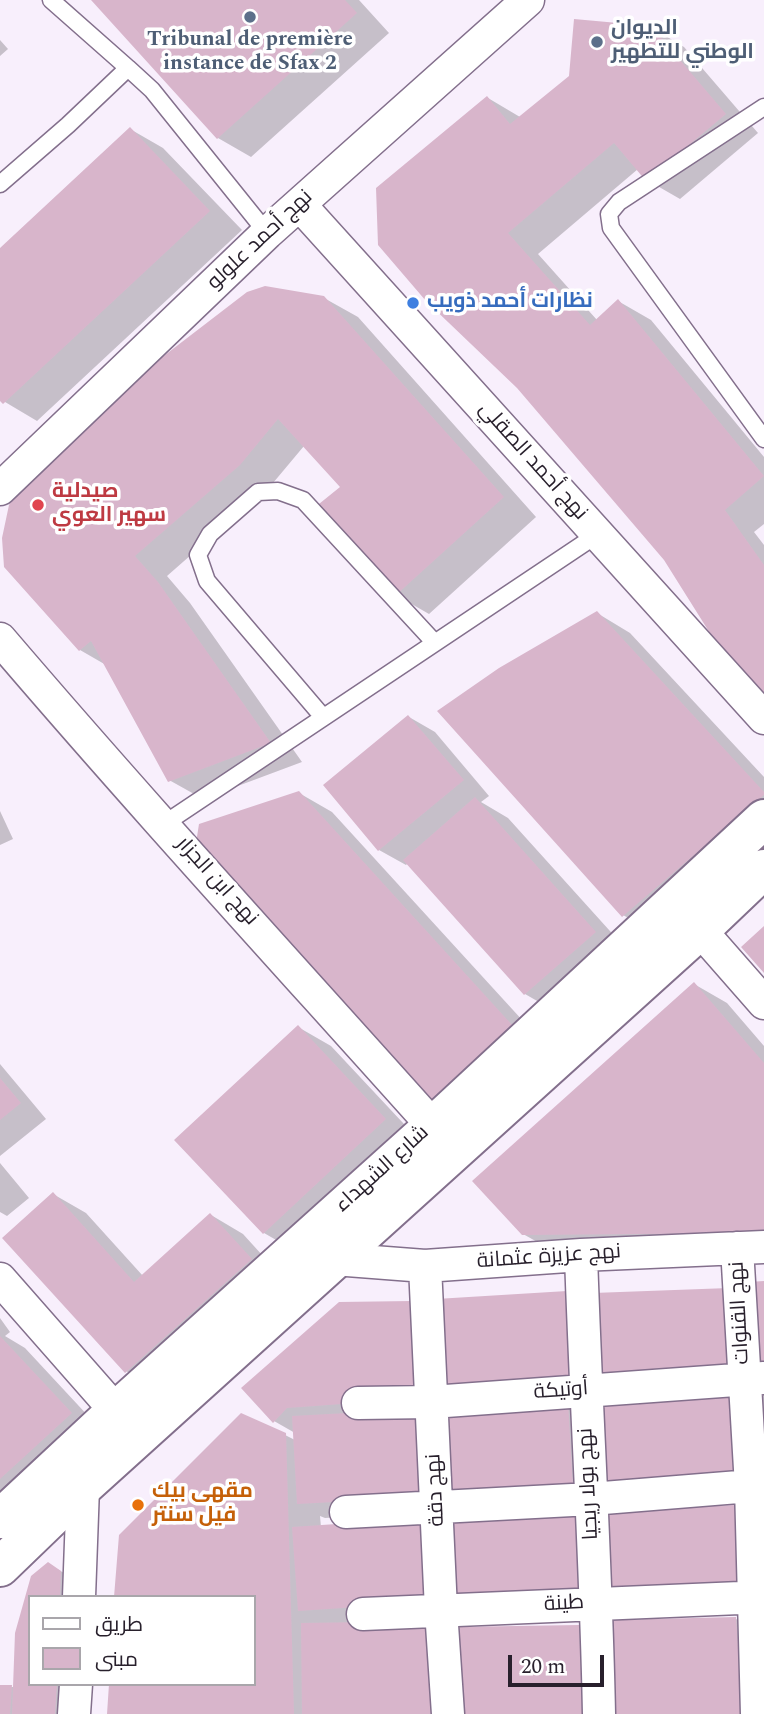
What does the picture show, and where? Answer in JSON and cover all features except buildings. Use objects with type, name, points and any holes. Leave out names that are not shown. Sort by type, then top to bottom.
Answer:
[{"type":"main road","name":"شارع الشهداء","points":[[0,1519],[433,1126],[764,819]]},
{"type":"main road","name":"شارع الشهداء","points":[[0,1567],[83,1486],[764,869]]},
{"type":"street","name":"نهج أحمد علولو","points":[[0,489],[267,233],[526,1]]},
{"type":"street","name":"نهج أحمد الصقلي","points":[[300,205],[764,718]]},
{"type":"street","name":"نهج ابن الجزار","points":[[0,639],[89,743],[433,1126]]},
{"type":"street","points":[[700,929],[764,1003]]},
{"type":"street","name":"نهج عزيزة عثمانة","points":[[334,1259],[425,1266],[581,1255],[751,1248]]},
{"type":"street","name":"نهج القنوات","points":[[751,1248],[759,1597],[757,1714]]},
{"type":"street","name":"نهج بولا ريجيا","points":[[581,1255],[585,1390],[597,1604],[599,1714]]},
{"type":"street","name":"نهج دقة","points":[[425,1266],[448,1714]]},
{"type":"street","points":[[0,1279],[116,1411]]},
{"type":"street","name":"أوتيكة","points":[[358,1403],[432,1402],[755,1379]]},
{"type":"street","points":[[79,1595],[83,1486]]},
{"type":"street","points":[[346,1512],[591,1499],[757,1486]]},
{"type":"street","name":"طينة","points":[[363,1614],[759,1597]]},
{"type":"street","points":[[74,1714],[76,1686]]},
{"type":"lane","points":[[51,0],[152,90],[267,233]]},
{"type":"lane","points":[[0,184],[128,68]]},
{"type":"lane","points":[[764,107],[619,202],[609,214],[611,228],[764,439]]},
{"type":"lane","points":[[323,717],[207,581],[198,555],[210,534],[258,492],[278,491],[303,500],[435,643]]},
{"type":"lane","points":[[164,824],[598,534]]},
{"type":"place","name":"Tribunal de première instance de Sfax 2","points":[[250,17]]},
{"type":"place","name":"الديوان الوطني للتطهير","points":[[597,42]]},
{"type":"place","name":"نظارات أحمد ذويب","points":[[413,303]]},
{"type":"place","name":"صيدلية سهير العوي","points":[[38,505]]},
{"type":"place","name":"مقهى بيك فيل سنتر","points":[[138,1505]]}]
